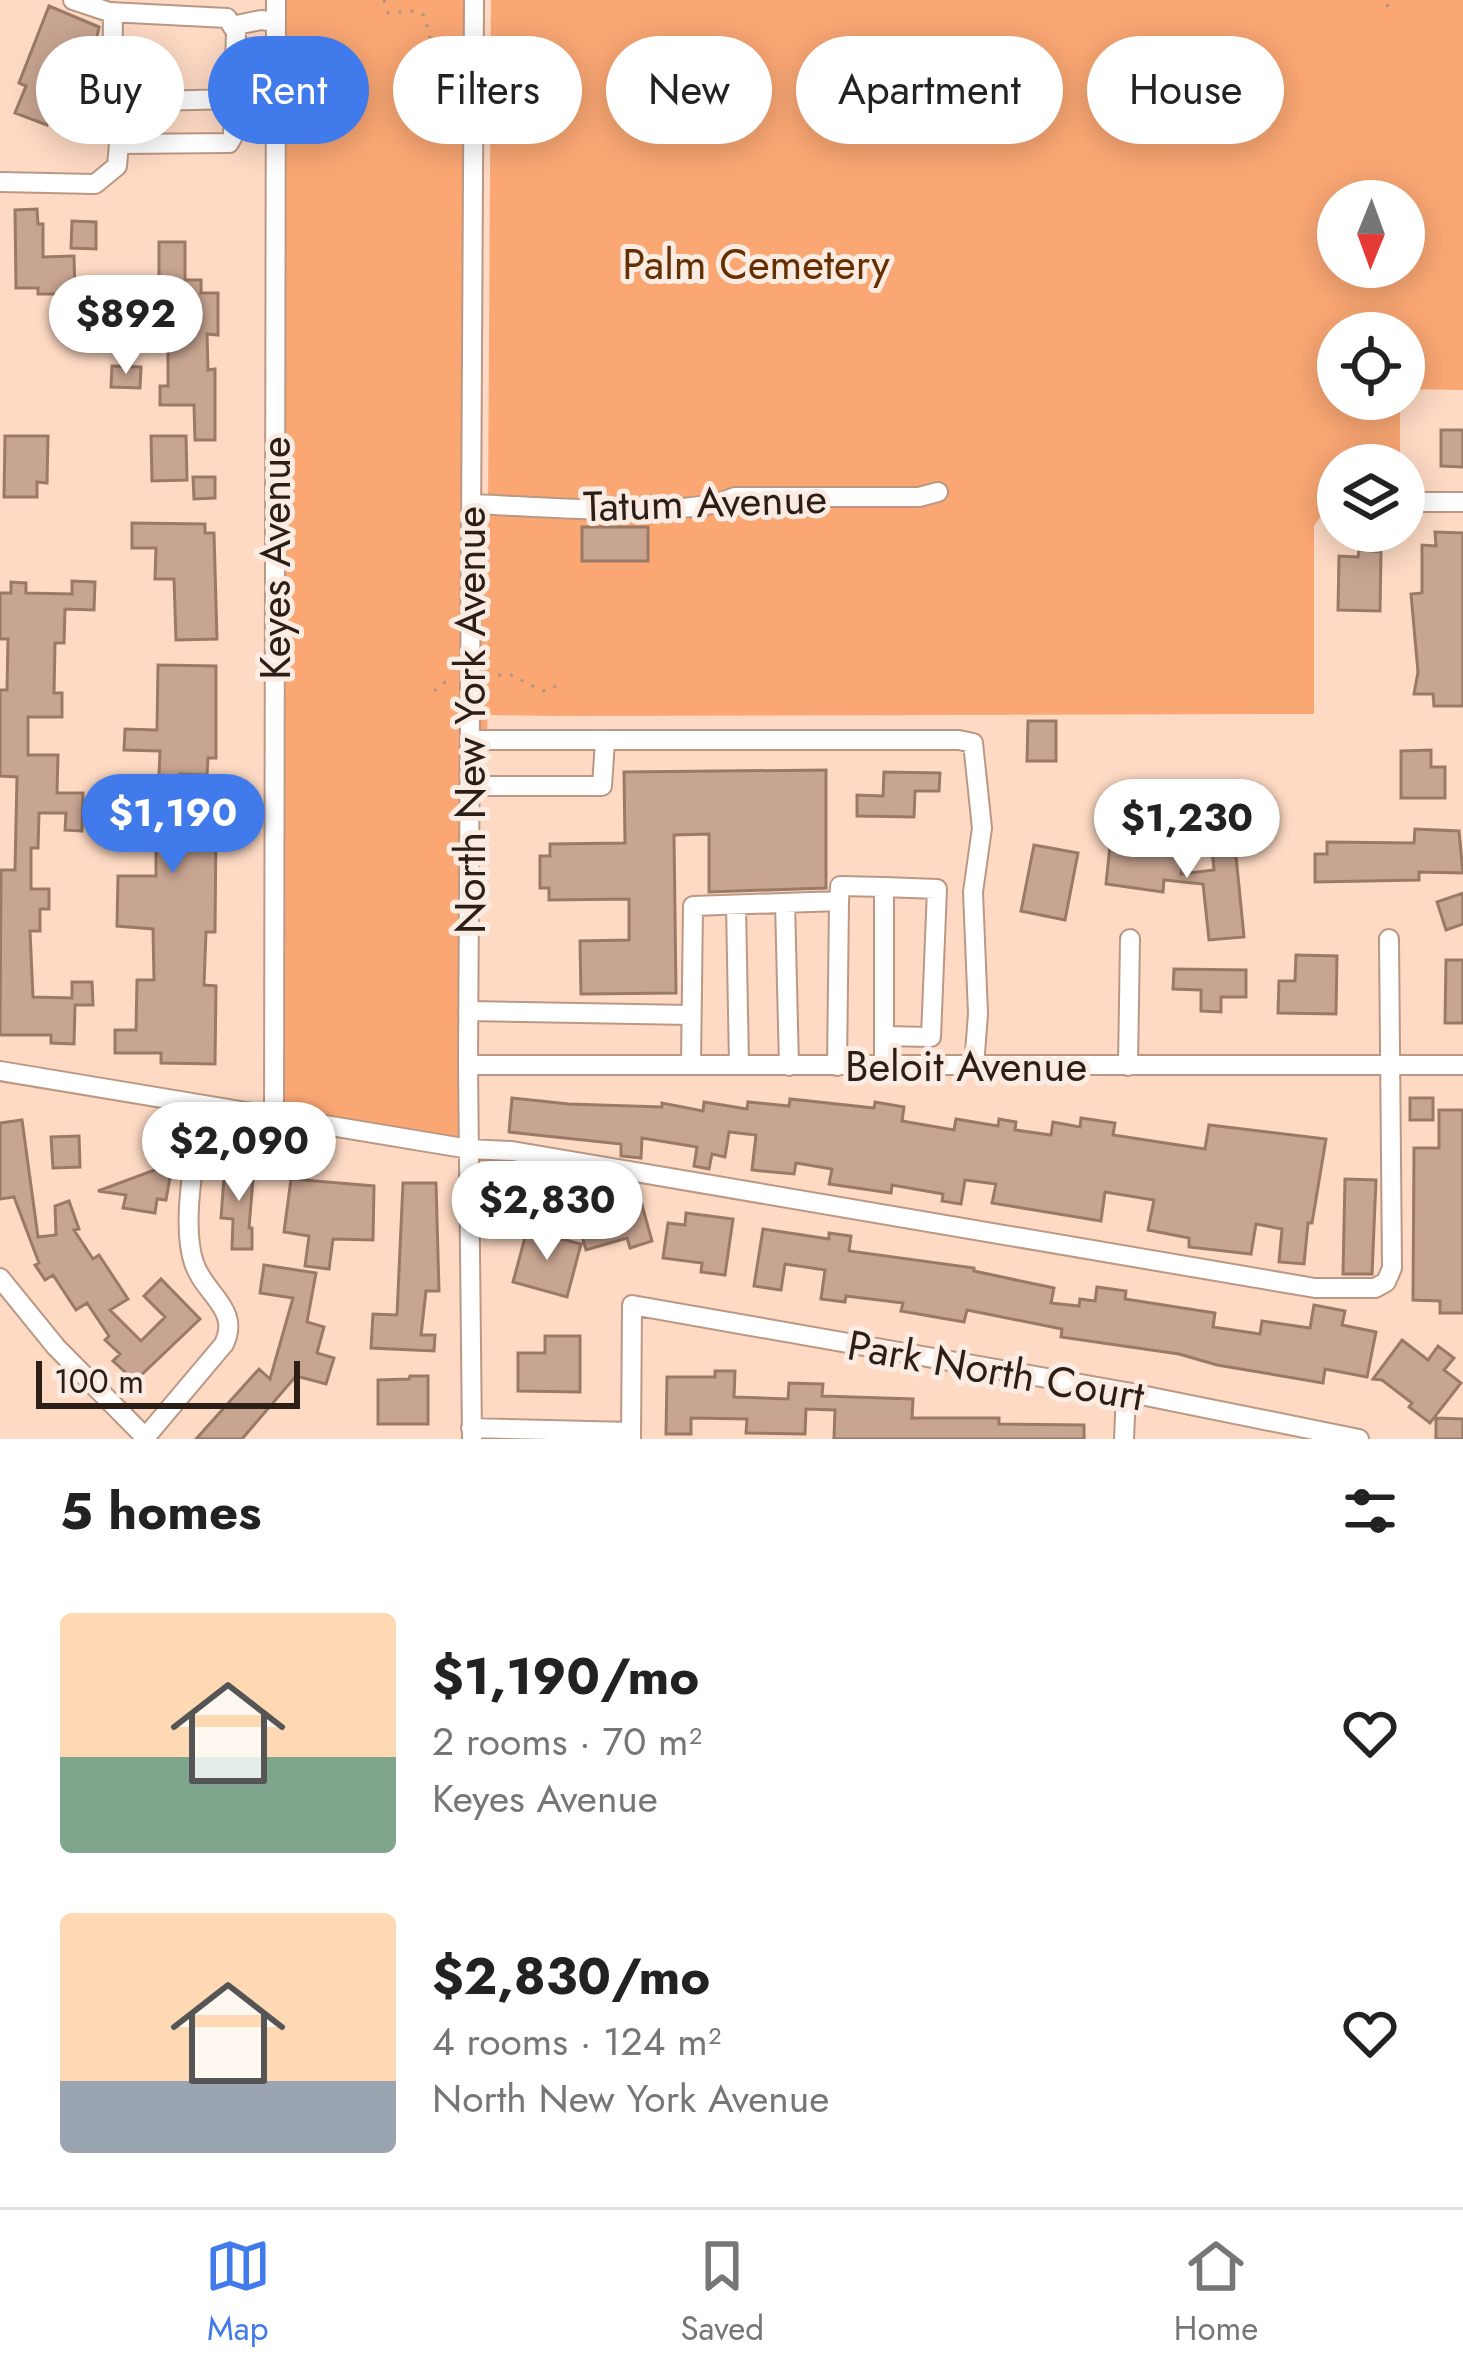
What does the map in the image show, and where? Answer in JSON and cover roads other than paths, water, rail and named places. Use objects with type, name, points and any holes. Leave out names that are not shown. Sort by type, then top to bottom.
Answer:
[{"type":"street","points":[[73,0],[118,9],[227,18],[236,36]]},
{"type":"street","name":"Keyes Avenue","points":[[274,1117],[276,0]]},
{"type":"street","name":"North New York Avenue","points":[[472,1434],[468,1011],[474,0]]},
{"type":"street","points":[[232,26],[276,22]]},
{"type":"street","points":[[0,182],[95,184],[117,166],[119,144]]},
{"type":"street","name":"Tatum Avenue","points":[[472,504],[651,508],[717,505],[735,497],[920,497],[938,492]]},
{"type":"street","points":[[1425,502],[1463,502]]},
{"type":"street","points":[[470,740],[973,743],[982,828],[973,892],[978,1014],[974,1066]]},
{"type":"street","points":[[470,786],[602,786],[604,741]]},
{"type":"street","points":[[837,1066],[840,886],[973,892]]},
{"type":"street","points":[[884,887],[884,1066]]},
{"type":"street","points":[[884,1036],[932,1037],[938,889]]},
{"type":"street","points":[[691,1065],[693,906],[839,901]]},
{"type":"street","points":[[785,903],[789,1066]]},
{"type":"street","points":[[736,904],[739,1065]]},
{"type":"street","points":[[0,1071],[469,1150],[512,1151],[1316,1288],[1375,1288],[1386,1282],[1392,1268],[1389,938]]},
{"type":"street","points":[[1128,1066],[1130,939]]},
{"type":"street","points":[[468,1011],[692,1015]]},
{"type":"street","name":"Beloit Avenue","points":[[468,1065],[1463,1064]]},
{"type":"street","points":[[0,1278],[56,1347],[145,1438],[224,1344],[231,1329],[227,1311],[195,1266],[189,1239],[201,1105]]},
{"type":"street","name":"Park North Court","points":[[631,1436],[632,1305],[1126,1392],[1359,1439]]},
{"type":"street","points":[[1124,1439],[1126,1392]]},
{"type":"street","points":[[472,1434],[631,1436]]},
{"type":"park label","name":"Palm Cemetery","points":[[756,264]]}]
